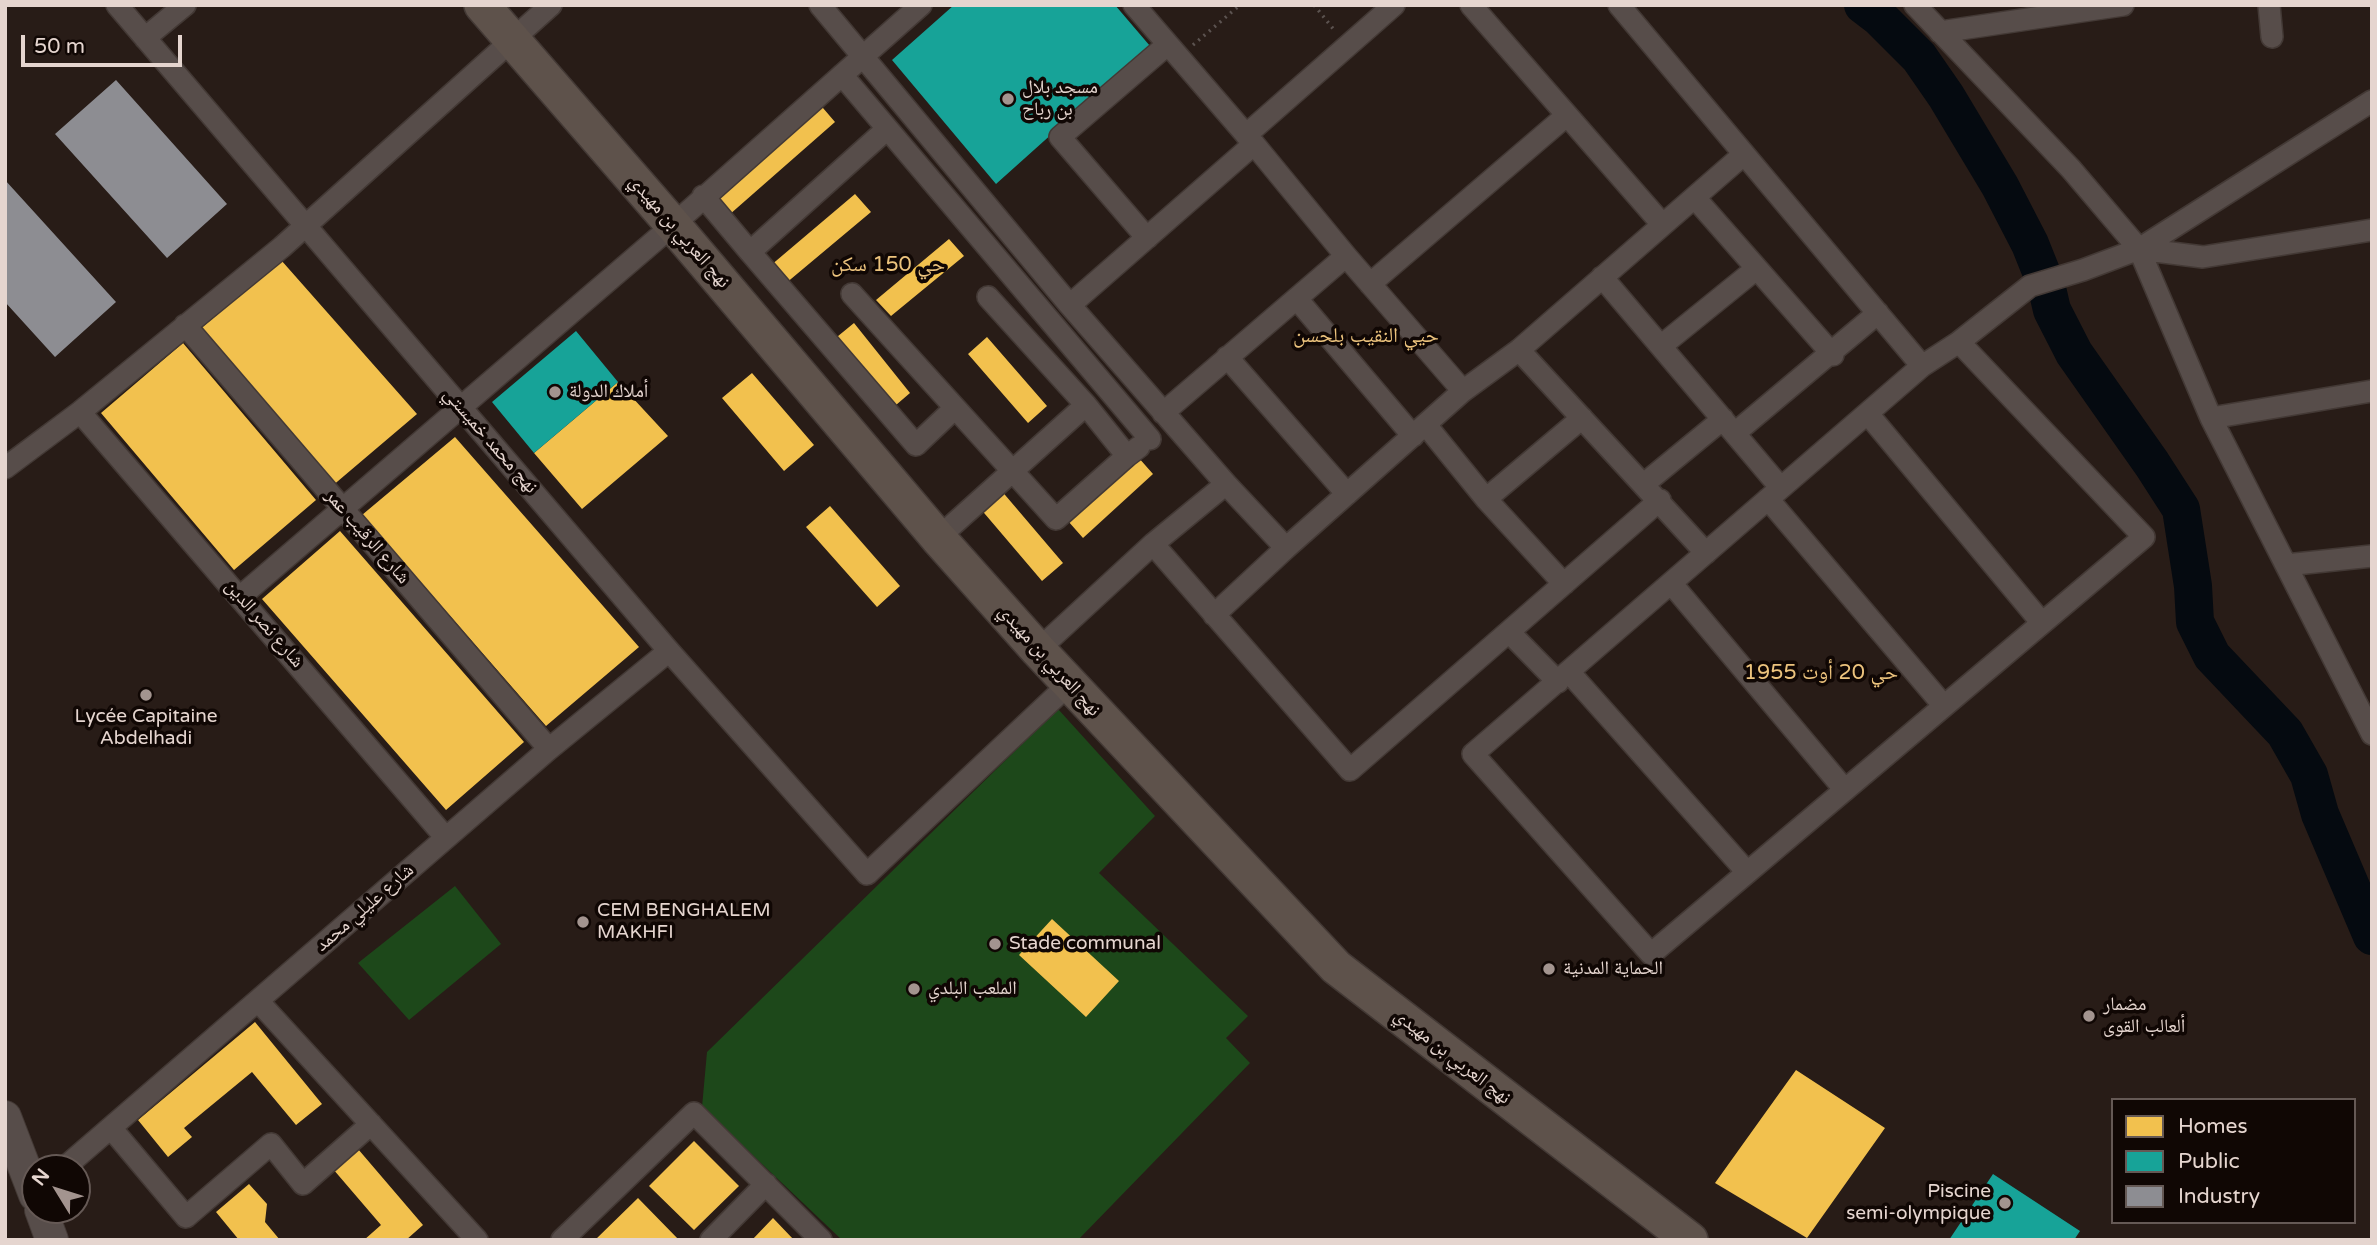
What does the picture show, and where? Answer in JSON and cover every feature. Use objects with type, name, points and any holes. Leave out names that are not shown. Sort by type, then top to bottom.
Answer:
[{"type":"main road","name":"نهج العربي بن مهيدي","points":[[482,5],[514,37],[938,538],[1069,684],[1336,967],[1682,1238]]},
{"type":"street","name":"نهج محمد خميستي","points":[[117,5],[669,651],[867,874],[1069,684]]},
{"type":"street","points":[[145,38],[185,5]]},
{"type":"street","points":[[5,468],[80,412],[305,227],[551,5]]},
{"type":"street","points":[[820,5],[1070,305],[1226,484],[1286,548]]},
{"type":"street","points":[[240,597],[673,225],[922,5]]},
{"type":"street","points":[[1134,5],[1463,391]]},
{"type":"street","points":[[1070,305],[1147,238],[1394,5]]},
{"type":"street","points":[[1471,5],[1662,224]]},
{"type":"street","points":[[1619,5],[1922,366]]},
{"type":"street","points":[[1914,5],[2071,169],[2140,249],[2211,418],[2371,732]]},
{"type":"street","points":[[1940,32],[2123,5]]},
{"type":"street","points":[[2269,5],[2272,37]]},
{"type":"street","points":[[1147,238],[1060,137],[1173,51]]},
{"type":"street","points":[[842,75],[1150,439]]},
{"type":"street","points":[[1959,341],[2144,537],[1651,954],[1473,754],[1922,366],[1959,341],[2029,286],[2140,249],[2372,101]]},
{"type":"street","points":[[1370,284],[1566,117]]},
{"type":"street","points":[[750,251],[887,129]]},
{"type":"street","points":[[1214,615],[1463,391],[1519,350],[1743,155]]},
{"type":"street","points":[[703,196],[916,445],[955,408]]},
{"type":"street","points":[[1695,198],[1832,354]]},
{"type":"street","points":[[2140,249],[2203,257],[2372,230]]},
{"type":"street","points":[[852,293],[1056,519],[1150,439],[1227,357],[1346,256]]},
{"type":"street","points":[[1661,346],[1756,269]]},
{"type":"street","points":[[1602,277],[1729,426],[1774,493],[1944,706]]},
{"type":"street","points":[[988,297],[1086,405],[1127,456]]},
{"type":"street","points":[[1297,299],[1564,584]]},
{"type":"street","points":[[1644,484],[1832,354],[1878,313]]},
{"type":"street","name":"شارع الرقيب عمر","points":[[185,325],[549,749]]},
{"type":"street","points":[[1519,350],[1706,553]]},
{"type":"street","points":[[1227,357],[1347,494]]},
{"type":"street","points":[[2211,418],[2372,391]]},
{"type":"street","points":[[938,538],[1086,405]]},
{"type":"street","name":"شارع نصر الدين","points":[[80,412],[446,838]]},
{"type":"street","points":[[1868,414],[2042,623]]},
{"type":"street","points":[[1486,499],[1582,418]]},
{"type":"street","points":[[1038,650],[1153,544],[1226,484]]},
{"type":"street","points":[[1153,544],[1350,770],[1510,634],[1660,500]]},
{"type":"street","points":[[2286,565],[2372,556]]},
{"type":"street","points":[[1671,583],[1845,790]]},
{"type":"street","points":[[1510,634],[1563,677],[1747,872]]},
{"type":"street","name":"شارع عليلي محمد","points":[[80,1154],[549,749],[669,651]]},
{"type":"street","points":[[258,1001],[477,1240]]},
{"type":"street","points":[[562,1240],[694,1113],[821,1240]]},
{"type":"street","points":[[5,1117],[21,1158]]},
{"type":"street","points":[[111,1128],[186,1217],[271,1143],[303,1184],[371,1124]]},
{"type":"street","points":[[711,1240],[766,1184]]},
{"type":"path","points":[[1173,51],[1240,5]]},
{"type":"path","points":[[1314,5],[1338,34]]},
{"type":"green space","name":"Stade communal","points":[[1058,709],[1155,816],[1099,873],[1248,1016],[1226,1038],[1250,1063],[1078,1240],[842,1240],[702,1107],[707,1052]]},
{"type":"green space","points":[[455,886],[501,944],[409,1020],[358,963]]},
{"type":"building: Homes","points":[[817,101],[835,122],[729,215],[711,195]]},
{"type":"building: Homes","points":[[855,194],[871,212],[785,284],[770,266]]},
{"type":"building: Homes","points":[[949,239],[964,256],[891,316],[876,300]]},
{"type":"building: Homes","points":[[281,260],[417,414],[331,487],[199,330]]},
{"type":"building: Homes","points":[[854,323],[910,393],[889,411],[832,341]]},
{"type":"building: Homes","points":[[987,337],[1047,406],[1028,423],[968,354]]},
{"type":"building: Homes","points":[[183,343],[316,500],[234,570],[101,413]]},
{"type":"building: Homes","points":[[752,373],[814,445],[784,471],[722,398]]},
{"type":"building: Homes","points":[[618,382],[668,436],[582,509],[534,453]]},
{"type":"building: Homes","points":[[455,437],[639,647],[546,726],[362,515]]},
{"type":"building: Homes","points":[[1138,457],[1153,474],[1083,538],[1068,521]]},
{"type":"building: Homes","points":[[1000,489],[1063,563],[1042,581],[979,507]]},
{"type":"building: Homes","points":[[830,506],[900,586],[877,607],[806,527]]},
{"type":"building: Homes","points":[[340,531],[524,742],[446,810],[262,599]]},
{"type":"building: Homes","points":[[1052,919],[1119,981],[1086,1017],[1019,955]]},
{"type":"building: Homes","points":[[255,1022],[322,1104],[296,1125],[252,1072],[184,1128],[192,1137],[168,1157],[138,1120]]},
{"type":"building: Homes","points":[[1796,1070],[1885,1128],[1807,1238],[1715,1183]]},
{"type":"building: Homes","points":[[694,1141],[739,1186],[694,1230],[649,1186]]},
{"type":"building: Homes","points":[[358,1149],[423,1225],[406,1240],[364,1240],[381,1225],[333,1169]]},
{"type":"building: Homes","points":[[249,1184],[267,1204],[265,1222],[280,1240],[239,1240],[216,1212]]},
{"type":"building: Homes","points":[[638,1198],[679,1240],[595,1240]]},
{"type":"building: Homes","points":[[773,1218],[794,1240],[752,1240]]},
{"type":"building: Public","name":"مسجد بلال بن رباح","points":[[954,5],[1115,5],[1150,46],[996,184],[892,60]]},
{"type":"building: Public","name":"أملاك الدولة","points":[[576,331],[618,382],[534,453],[492,402]]},
{"type":"building: Public","name":"Piscine semi-olympique","points":[[1993,1174],[2080,1231],[2074,1240],[1949,1240]]},
{"type":"building: Industry","points":[[116,80],[227,204],[167,258],[55,134]]},
{"type":"building: Industry","points":[[5,180],[116,302],[55,357],[5,302]]},
{"type":"waterway","points":[[1863,5],[1919,57],[1946,96],[2000,186],[2030,244],[2046,284],[2052,310],[2074,353],[2181,509],[2193,586],[2195,622],[2212,656],[2285,733],[2309,775],[2320,814],[2372,936]]},
{"type":"place","name":"مسجد بلال بن رباح","points":[[1008,99]]},
{"type":"place","name":"أملاك الدولة","points":[[555,392]]},
{"type":"place","name":"Lycée Capitaine Abdelhadi","points":[[146,695]]},
{"type":"place","name":"CEM BENGHALEM MAKHFI","points":[[583,922]]},
{"type":"place","name":"Stade communal","points":[[995,944]]},
{"type":"place","name":"الحماية المدنية","points":[[1549,969]]},
{"type":"place","name":"الملعب البلدي","points":[[914,989]]},
{"type":"place","name":"مضمار ألعالب القوى","points":[[2089,1016]]},
{"type":"place","name":"Piscine semi-olympique","points":[[2005,1203]]},
{"type":"district","name":"حي 150 سكن","points":[[888,265]]},
{"type":"district","name":"حيي النقيب بلحسن","points":[[1366,336]]},
{"type":"district","name":"حي 20 أوت 1955","points":[[1821,673]]}]
